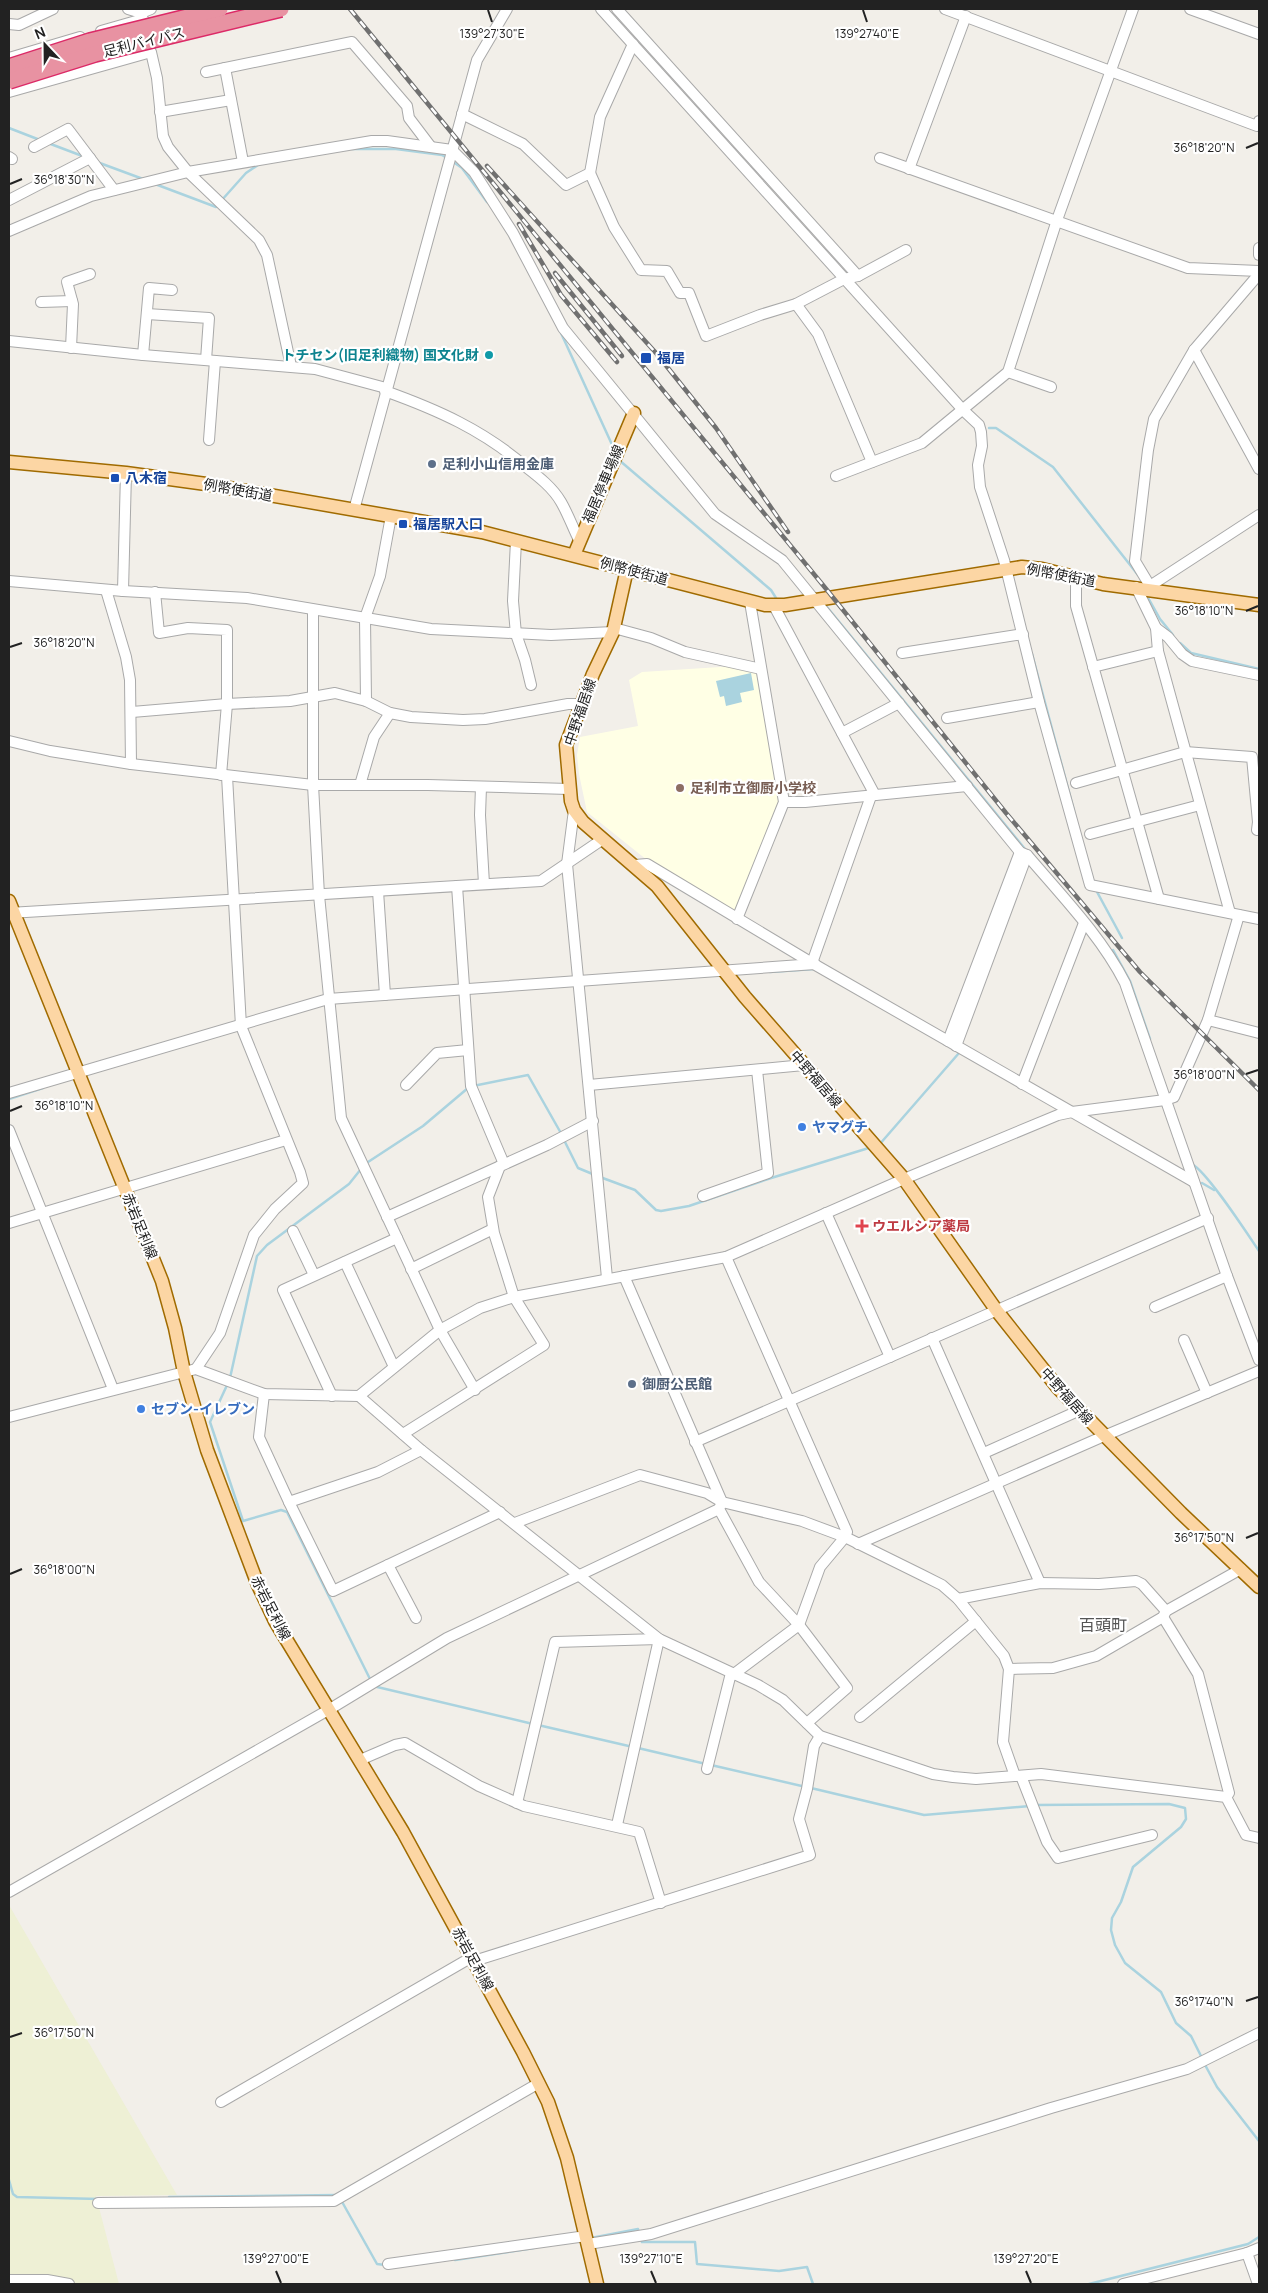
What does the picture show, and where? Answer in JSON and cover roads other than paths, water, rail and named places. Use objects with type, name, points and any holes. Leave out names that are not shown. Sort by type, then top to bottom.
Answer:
[{"type":"highway","name":"足利バイパス","points":[[9,67],[90,41],[220,9]]},
{"type":"highway","name":"足利バイパス","points":[[9,81],[95,54],[281,9]]},
{"type":"main road","name":"福居停車場線","points":[[574,555],[634,413]]},
{"type":"main road","name":"例幣使街道","points":[[9,462],[126,473],[206,484],[482,532],[750,602],[774,606],[1005,569],[1031,568],[1076,578],[1259,605]]},
{"type":"main road","name":"中野福居線","points":[[627,569],[613,630],[581,704],[566,745],[569,789],[574,810],[583,822],[657,886],[724,972],[904,1179],[997,1311],[1078,1411],[1259,1587]]},
{"type":"main road","name":"赤岩足利線","points":[[10,909],[162,1281],[175,1328],[190,1370],[207,1450],[258,1585],[276,1621],[360,1760],[473,1959],[539,2083],[558,2130],[597,2284]]},
{"type":"street","points":[[9,24],[19,25],[52,9]]},
{"type":"street","points":[[128,9],[144,12]]},
{"type":"street","points":[[354,510],[477,60],[507,9]]},
{"type":"street","points":[[601,9],[963,410],[979,425],[982,432],[978,478],[1023,634],[1039,702],[1090,885],[1259,919]]},
{"type":"street","points":[[617,9],[858,276]]},
{"type":"street","points":[[945,9],[964,13],[1110,72],[1257,126],[1259,121]]},
{"type":"street","points":[[836,476],[922,444],[1008,372],[1057,220],[1133,9]]},
{"type":"street","points":[[1190,9],[1259,34]]},
{"type":"street","points":[[144,12],[157,78],[163,136],[168,147],[188,172],[263,246],[274,279],[291,366]]},
{"type":"street","points":[[9,58],[144,12]]},
{"type":"street","points":[[909,169],[964,13]]},
{"type":"street","points":[[206,72],[352,42],[406,106],[410,118],[431,147]]},
{"type":"street","points":[[634,44],[600,118],[590,174],[614,227],[641,270],[667,271],[680,293],[689,293],[706,336],[760,315],[796,304],[844,279],[858,276],[906,250]]},
{"type":"street","points":[[9,92],[151,52]]},
{"type":"street","points":[[225,68],[243,162]]},
{"type":"street","points":[[160,112],[231,100]]},
{"type":"street","points":[[462,114],[523,144],[566,185],[590,174]]},
{"type":"street","points":[[34,147],[68,129],[114,190]]},
{"type":"street","points":[[9,231],[91,196],[188,172],[372,141],[387,141],[452,150],[474,172],[513,233],[564,328],[715,514],[782,560],[967,786],[1084,923],[1119,970],[1227,1276],[1259,1360]]},
{"type":"street","points":[[9,200],[90,158]]},
{"type":"street","points":[[880,158],[1188,268],[1259,273]]},
{"type":"street","points":[[1259,248],[1259,254]]},
{"type":"street","points":[[9,1416],[190,1370],[264,1394],[359,1396],[440,1330],[480,1308],[514,1297],[726,1257],[904,1179],[1058,1116],[1072,1112],[1165,1100],[1174,1097],[1208,1020],[1235,914],[1200,805],[1158,651],[1156,628],[1135,561],[1148,450],[1154,419],[1194,350],[1259,273]]},
{"type":"street","points":[[71,348],[72,301],[67,282],[90,274]]},
{"type":"street","points":[[144,356],[149,288],[172,290]]},
{"type":"street","points":[[41,302],[72,301]]},
{"type":"street","points":[[796,304],[818,334],[872,462]]},
{"type":"street","points":[[147,314],[209,318],[211,360],[209,440]]},
{"type":"street","points":[[9,341],[144,356],[315,369],[386,389],[432,407],[463,422],[508,452],[553,491],[561,502],[579,540]]},
{"type":"street","points":[[1194,350],[1259,469]]},
{"type":"street","points":[[1008,372],[1051,387]]},
{"type":"street","points":[[122,591],[126,473]]},
{"type":"street","points":[[1142,587],[1259,515]]},
{"type":"street","points":[[366,701],[365,618],[380,576],[391,516]]},
{"type":"street","points":[[516,541],[513,601],[516,634],[531,685]]},
{"type":"street","points":[[1076,578],[1076,606],[1159,899]]},
{"type":"street","points":[[9,581],[106,590],[247,598],[431,629],[551,635],[613,630],[651,638],[685,652],[761,669]]},
{"type":"street","points":[[106,590],[126,657],[132,712],[131,764]]},
{"type":"street","points":[[155,592],[159,633],[188,628],[227,630],[227,704],[224,776],[234,900],[241,1026],[303,1183],[275,1209],[254,1235],[220,1333],[190,1370]]},
{"type":"street","points":[[737,919],[784,802],[750,602]]},
{"type":"street","points":[[774,606],[842,733],[873,796],[813,964]]},
{"type":"street","points":[[313,610],[313,785],[319,894],[340,1118],[440,1330],[475,1390]]},
{"type":"street","points":[[1156,628],[1168,637],[1182,654],[1192,660],[1259,675]]},
{"type":"street","points":[[902,653],[1023,634]]},
{"type":"street","points":[[1093,667],[1158,651]]},
{"type":"street","points":[[132,712],[314,698],[335,693],[366,701],[390,713],[411,717],[463,720],[485,719],[568,704],[581,704]]},
{"type":"street","points":[[947,718],[1039,702]]},
{"type":"street","points":[[842,733],[899,703]]},
{"type":"street","points":[[360,785],[374,737],[390,713]]},
{"type":"street","points":[[9,741],[50,751],[131,764],[313,785],[569,789]]},
{"type":"street","points":[[1076,783],[1185,752],[1252,757],[1258,822],[1257,830]]},
{"type":"street","points":[[784,802],[805,802],[967,786]]},
{"type":"street","points":[[481,787],[480,815],[484,884]]},
{"type":"street","points":[[1090,834],[1200,805]]},
{"type":"street","points":[[574,810],[567,864],[580,982],[607,1278]]},
{"type":"street","points":[[10,909],[234,900],[541,881],[603,839]]},
{"type":"street","points":[[952,1044],[1024,854]]},
{"type":"street","points":[[635,865],[647,864],[813,964],[1194,1182]]},
{"type":"street","points":[[404,1434],[544,1345],[514,1297],[493,1229],[488,1197],[502,1165],[471,1086],[457,886]]},
{"type":"street","points":[[378,891],[385,995]]},
{"type":"street","points":[[1022,1084],[1084,923]]},
{"type":"street","points":[[9,1093],[328,999],[724,972],[813,964]]},
{"type":"street","points":[[1208,1020],[1259,1032]]},
{"type":"street","points":[[406,1085],[437,1053],[468,1050]]},
{"type":"street","points":[[589,1085],[804,1065]]},
{"type":"street","points":[[703,1196],[768,1173],[757,1070]]},
{"type":"street","points":[[387,1217],[593,1121]]},
{"type":"street","points":[[9,1130],[113,1389]]},
{"type":"street","points":[[9,1223],[286,1140]]},
{"type":"street","points":[[826,1214],[890,1357]]},
{"type":"street","points":[[696,1442],[1208,1218]]},
{"type":"street","points":[[411,1269],[493,1229]]},
{"type":"street","points":[[293,1231],[314,1275]]},
{"type":"street","points":[[332,1396],[283,1290],[397,1238]]},
{"type":"street","points":[[708,1765],[730,1677],[799,1625],[820,1567],[847,1532],[788,1402],[726,1257]]},
{"type":"street","points":[[345,1262],[394,1367]]},
{"type":"street","points":[[624,1276],[696,1442],[720,1505],[758,1582],[799,1625],[847,1688],[808,1724]]},
{"type":"street","points":[[1155,1307],[1227,1276]]},
{"type":"street","points":[[932,1338],[1040,1583]]},
{"type":"street","points":[[1184,1340],[1207,1393]]},
{"type":"street","points":[[858,1544],[1104,1436],[1259,1372]]},
{"type":"street","points":[[264,1394],[259,1437],[334,1591],[500,1512]]},
{"type":"street","points":[[359,1396],[421,1450],[659,1639],[758,1685],[783,1700],[820,1736],[933,1774],[976,1779],[1041,1774],[1226,1797]]},
{"type":"street","points":[[984,1453],[1078,1411]]},
{"type":"street","points":[[289,1502],[378,1472],[421,1450]]},
{"type":"street","points":[[515,1524],[640,1475],[708,1493],[720,1505],[802,1521],[845,1537],[942,1585],[958,1599],[1000,1648],[1009,1669],[1003,1742],[1047,1842],[1058,1858],[1152,1835]]},
{"type":"street","points":[[9,1892],[330,1709],[447,1638],[580,1576],[720,1505]]},
{"type":"street","points":[[388,1565],[416,1618]]},
{"type":"street","points":[[1009,1669],[1053,1668],[1096,1656],[1241,1569]]},
{"type":"street","points":[[958,1599],[1040,1583],[1099,1584],[1136,1581],[1142,1584],[1165,1614],[1198,1674],[1228,1793],[1226,1797],[1246,1835],[1259,1838]]},
{"type":"street","points":[[860,1717],[976,1621]]},
{"type":"street","points":[[517,1803],[554,1642],[659,1639]]},
{"type":"street","points":[[616,1826],[659,1639]]},
{"type":"street","points":[[221,2102],[473,1959],[661,1903],[810,1855],[799,1819],[807,1789],[814,1746],[820,1736]]},
{"type":"street","points":[[360,1760],[395,1745],[405,1743],[479,1786],[517,1803],[536,1810],[639,1832],[661,1903]]},
{"type":"street","points":[[388,2264],[651,2234],[1051,2108],[1187,2069],[1259,2033]]},
{"type":"street","points":[[98,2203],[334,2201],[539,2083]]},
{"type":"street","points":[[1122,2284],[1247,2253],[1259,2248]]},
{"type":"street","points":[[1247,2253],[1258,2284]]},
{"type":"street","points":[[9,2280],[47,2280],[69,2284]]},
{"type":"water","points":[[751,673],[754,690],[740,693],[742,702],[726,706],[724,696],[720,697],[716,681]]},
{"type":"waterway","points":[[9,128],[40,140]]},
{"type":"waterway","points":[[48,143],[85,157]]},
{"type":"waterway","points":[[352,149],[396,149],[442,155],[447,158]]},
{"type":"waterway","points":[[452,161],[462,168],[487,202]]},
{"type":"waterway","points":[[97,162],[143,179]]},
{"type":"waterway","points":[[221,201],[246,173],[258,165]]},
{"type":"waterway","points":[[155,184],[216,207],[217,205]]},
{"type":"waterway","points":[[561,333],[614,449]]},
{"type":"waterway","points":[[989,428],[996,428],[1053,467],[1138,575]]},
{"type":"waterway","points":[[619,460],[771,590],[776,598]]},
{"type":"waterway","points":[[1146,594],[1160,619],[1173,635]]},
{"type":"waterway","points":[[827,607],[1025,849]]},
{"type":"waterway","points":[[1180,643],[1191,653],[1259,669]]},
{"type":"waterway","points":[[1032,654],[1074,811]]},
{"type":"waterway","points":[[1096,890],[1122,938]]},
{"type":"waterway","points":[[1113,950],[1130,981],[1150,1039]]},
{"type":"waterway","points":[[770,972],[814,969]]},
{"type":"waterway","points":[[879,1145],[959,1053],[958,1050]]},
{"type":"waterway","points":[[473,1086],[528,1075],[562,1135]]},
{"type":"waterway","points":[[9,1099],[43,1088]]},
{"type":"waterway","points":[[365,1164],[423,1126],[468,1088]]},
{"type":"waterway","points":[[564,1140],[578,1168],[595,1175]]},
{"type":"waterway","points":[[600,1177],[635,1190],[656,1210],[661,1211],[689,1206],[872,1147]]},
{"type":"waterway","points":[[1192,1164],[1217,1190],[1259,1251]]},
{"type":"waterway","points":[[230,1378],[257,1256],[267,1245],[349,1184],[361,1169]]},
{"type":"waterway","points":[[1202,1183],[1214,1190]]},
{"type":"waterway","points":[[228,1383],[210,1422],[243,1521],[281,1510],[287,1512],[371,1681]]},
{"type":"waterway","points":[[373,1686],[533,1724]]},
{"type":"waterway","points":[[538,1725],[633,1747]]},
{"type":"waterway","points":[[638,1748],[706,1764]]},
{"type":"waterway","points":[[711,1765],[806,1787]]},
{"type":"waterway","points":[[811,1788],[924,1815],[1030,1806]]},
{"type":"waterway","points":[[1035,1805],[1169,1804],[1185,1808],[1186,1819],[1181,1827],[1133,1867],[1121,1902],[1112,1918],[1111,1930],[1115,1945],[1125,1963],[1161,1992],[1176,2023],[1191,2036],[1202,2058]]},
{"type":"waterway","points":[[1204,2063],[1217,2087],[1259,2141]]},
{"type":"waterway","points":[[9,2180],[13,2194],[17,2197],[99,2199]]},
{"type":"waterway","points":[[169,2197],[338,2195]]},
{"type":"waterway","points":[[341,2200],[377,2264],[385,2265]]},
{"type":"waterway","points":[[591,2238],[638,2229],[639,2233]]},
{"type":"waterway","points":[[1089,2284],[1248,2244],[1259,2237]]},
{"type":"waterway","points":[[641,2239],[642,2242],[695,2242],[697,2264],[779,2271],[807,2267],[813,2284]]},
{"type":"waterway","points":[[455,2260],[534,2248]]},
{"type":"railway","points":[[350,9],[827,590],[1006,813],[1140,972],[1259,1090]]},
{"type":"railway","points":[[487,166],[656,353],[716,428],[788,532]]},
{"type":"railway","points":[[519,224],[561,295],[617,362]]},
{"type":"railway","points":[[555,273],[622,356]]},
{"type":"place","name":"トチセン(旧足利織物) 国文化財","points":[[489,355]]},
{"type":"place","name":"福居","points":[[646,358]]},
{"type":"place","name":"足利小山信用金庫","points":[[432,464]]},
{"type":"place","name":"八木宿","points":[[115,478]]},
{"type":"place","name":"福居駅入口","points":[[403,524]]},
{"type":"place","name":"足利市立御厨小学校","points":[[680,788]]},
{"type":"place","name":"ヤマグチ","points":[[802,1127]]},
{"type":"place","name":"ウエルシア薬局","points":[[862,1226]]},
{"type":"place","name":"御厨公民館","points":[[632,1384]]},
{"type":"place","name":"セブン-イレブン","points":[[141,1409]]},
{"type":"district","name":"百頭町","points":[[1103,1625]]}]
